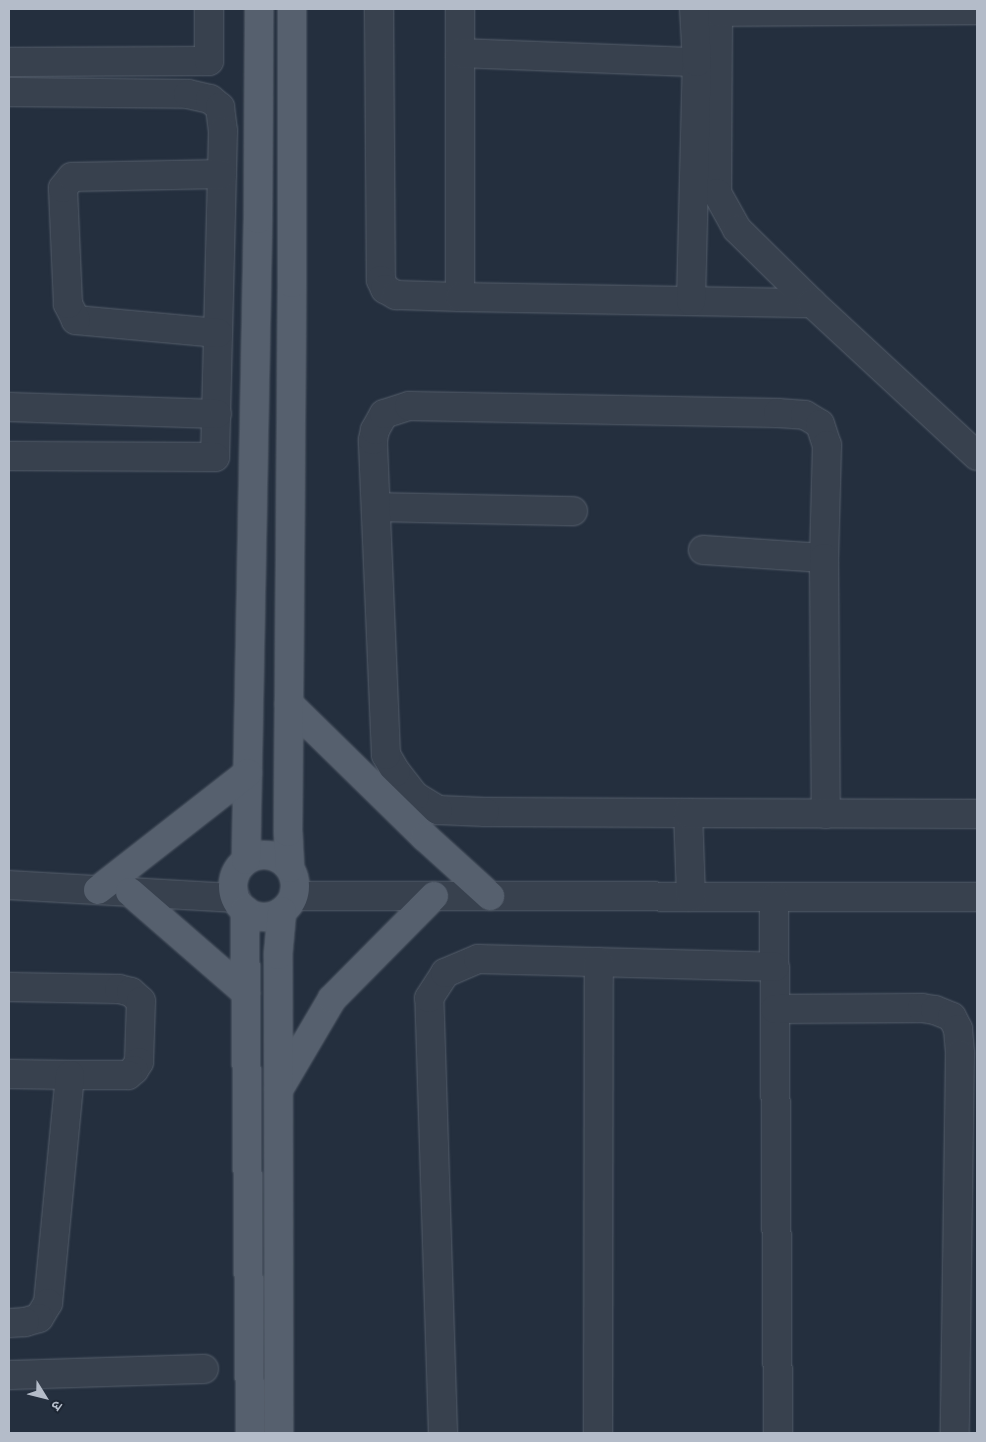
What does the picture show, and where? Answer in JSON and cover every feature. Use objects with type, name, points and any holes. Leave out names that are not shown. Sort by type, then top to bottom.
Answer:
[{"type":"main road","points":[[246,860],[258,229],[259,9]]},
{"type":"main road","points":[[279,1433],[278,955],[288,904],[296,886],[290,868],[288,832],[292,9]]},
{"type":"main road","points":[[289,704],[425,837],[490,896]]},
{"type":"main road","points":[[98,890],[248,773]]},
{"type":"main road","points":[[250,1433],[246,993],[240,904],[233,889],[236,873],[246,860],[258,855],[270,855],[282,859],[290,868]]},
{"type":"main road","points":[[130,892],[246,993]]},
{"type":"main road","points":[[279,1089],[332,999],[434,896]]},
{"type":"main road","points":[[240,904],[263,917],[288,904]]},
{"type":"street","points":[[9,62],[209,61],[210,9]]},
{"type":"street","points":[[379,9],[381,280],[385,289],[396,295],[812,304]]},
{"type":"street","points":[[460,9],[460,297]]},
{"type":"street","points":[[691,301],[697,62],[710,10]]},
{"type":"street","points":[[710,10],[977,10]]},
{"type":"street","points":[[710,10],[717,193],[737,229],[812,304],[977,456]]},
{"type":"street","points":[[460,53],[697,62]]},
{"type":"street","points":[[9,92],[188,94],[210,98],[220,107],[222,130],[215,457],[9,456]]},
{"type":"street","points":[[218,333],[76,320],[68,304],[63,188],[72,177],[222,174]]},
{"type":"street","points":[[826,814],[824,558],[827,445],[820,424],[805,415],[409,406],[384,414],[374,430],[373,440],[386,755],[396,772],[415,796],[438,810],[688,813],[826,814],[977,814]]},
{"type":"street","points":[[9,407],[217,414]]},
{"type":"street","points":[[376,507],[573,511]]},
{"type":"street","points":[[703,550],[824,558]]},
{"type":"street","points":[[688,813],[691,897]]},
{"type":"street","points":[[9,885],[130,892],[240,904]]},
{"type":"street","points":[[288,904],[434,896],[977,897]]},
{"type":"street","points":[[774,897],[778,1433]]},
{"type":"street","points":[[443,1433],[429,998],[445,972],[478,959],[775,967]]},
{"type":"street","points":[[598,1433],[599,962]]},
{"type":"street","points":[[9,987],[119,989],[131,992],[141,1001],[139,1062],[128,1075],[9,1074]]},
{"type":"street","points":[[775,1009],[922,1008],[935,1010],[952,1017],[958,1029],[960,1054],[955,1433]]},
{"type":"street","points":[[9,1323],[25,1322],[39,1318],[48,1303],[70,1075]]},
{"type":"street","points":[[9,1375],[204,1369]]}]
